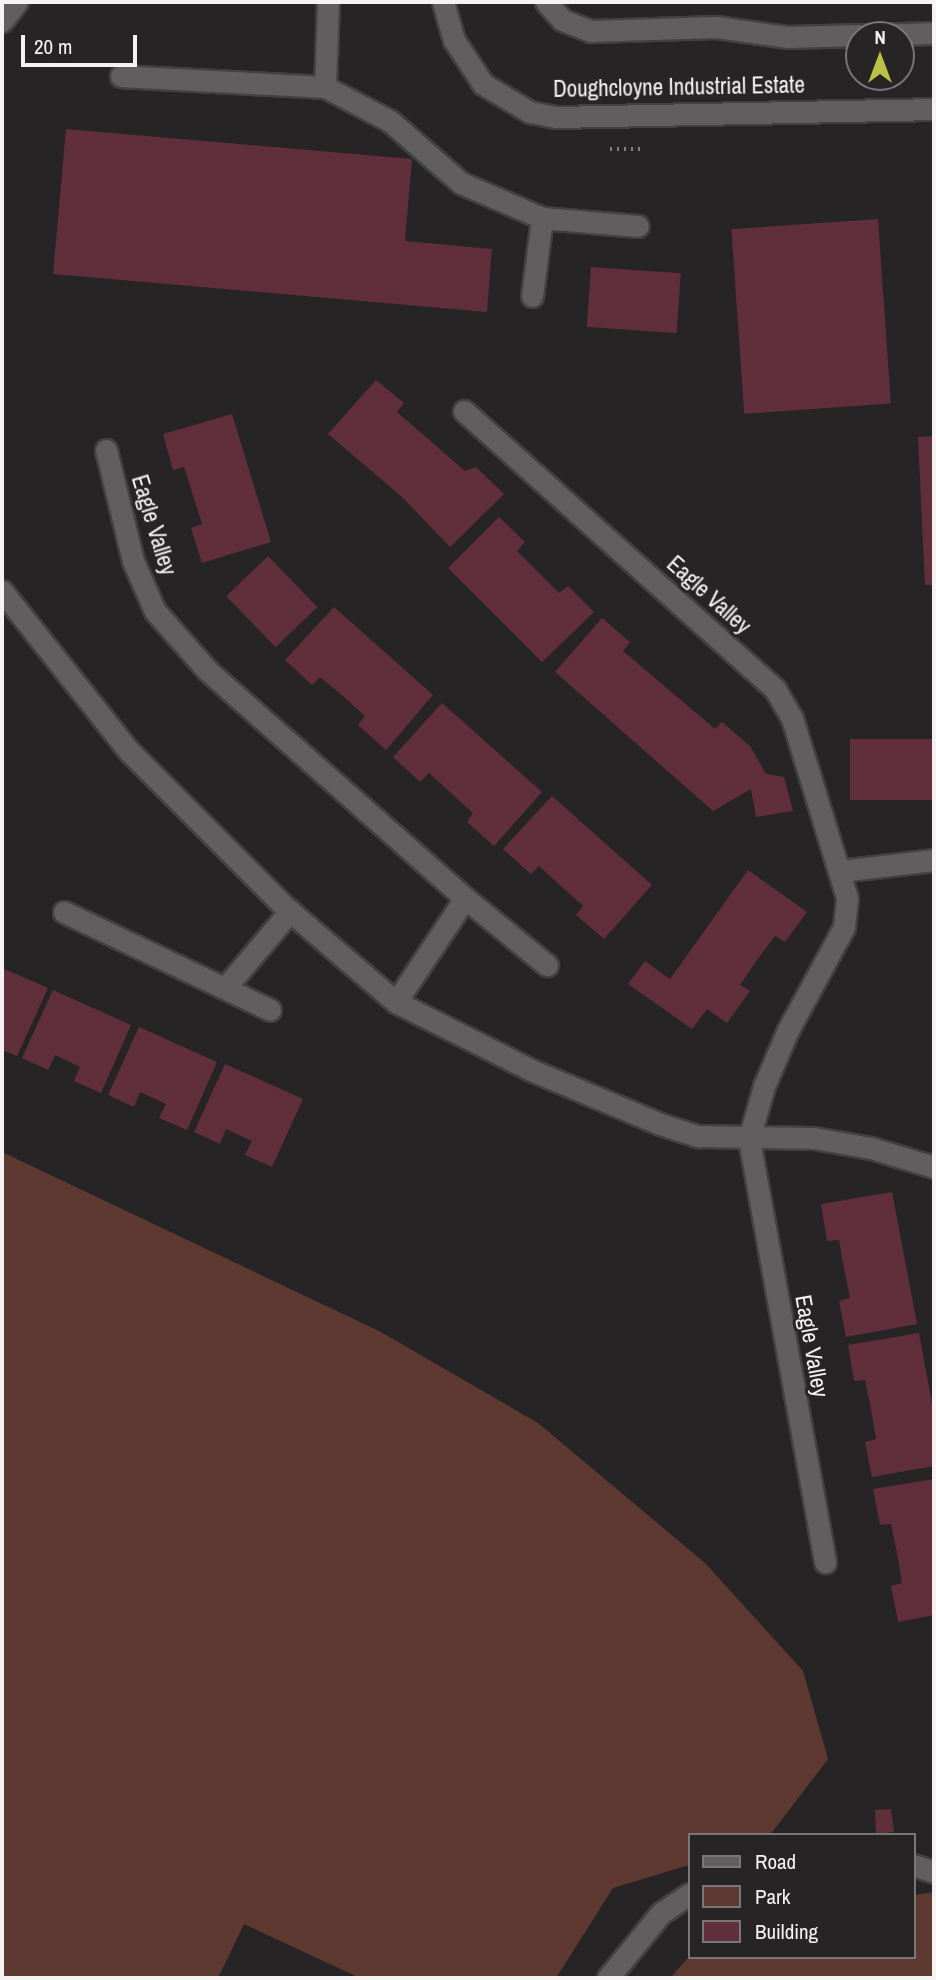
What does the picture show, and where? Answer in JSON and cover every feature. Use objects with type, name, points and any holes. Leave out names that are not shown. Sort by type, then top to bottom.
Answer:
[{"type":"street","points":[[2,21],[17,2]]},
{"type":"street","points":[[325,87],[328,2]]},
{"type":"street","name":"Doughcloyne Industrial Estate","points":[[443,2],[454,40],[483,84],[530,112],[543,115],[556,117],[934,109]]},
{"type":"street","points":[[546,2],[562,20],[591,31],[716,27],[788,37],[845,35]]},
{"type":"street","points":[[915,34],[934,33]]},
{"type":"street","points":[[121,76],[325,87],[390,121],[461,183],[542,218],[638,226]]},
{"type":"street","points":[[532,296],[542,218]]},
{"type":"street","name":"Eagle Valley","points":[[464,411],[775,689],[792,718],[847,898],[844,927],[788,1030],[764,1086],[748,1139],[825,1562]]},
{"type":"street","name":"Eagle Valley","points":[[106,450],[132,561],[155,611],[207,670],[465,898],[547,965]]},
{"type":"street","points":[[2,592],[129,751],[290,911],[396,1002],[531,1070],[660,1124],[698,1136],[748,1139],[814,1138],[871,1148],[934,1167]]},
{"type":"street","points":[[839,872],[934,860]]},
{"type":"street","points":[[396,1002],[465,898]]},
{"type":"street","points":[[225,988],[290,911]]},
{"type":"street","points":[[64,912],[270,1010]]},
{"type":"street","points":[[915,1866],[934,1872]]},
{"type":"street","points":[[608,1978],[661,1913],[688,1895]]},
{"type":"green space","points":[[2,1152],[379,1331],[538,1423],[705,1563],[803,1671],[828,1759],[772,1833],[688,1833],[688,1865],[613,1888],[556,1978],[360,1978],[244,1924],[218,1978],[2,1978]]},
{"type":"green space","points":[[934,1892],[934,1978],[670,1978],[688,1958],[915,1959],[915,1895]]},
{"type":"building","points":[[66,129],[412,159],[405,241],[492,249],[487,312],[53,274]]},
{"type":"building","points":[[878,219],[891,404],[744,414],[731,229]]},
{"type":"building","points":[[591,267],[681,273],[677,333],[587,327]]},
{"type":"building","points":[[376,380],[404,403],[397,412],[465,471],[476,467],[504,494],[450,547],[402,497],[328,434]]},
{"type":"building","points":[[232,414],[271,542],[202,563],[191,528],[202,524],[184,467],[173,470],[163,434]]},
{"type":"building","points":[[934,436],[934,585],[925,585],[918,437]]},
{"type":"building","points":[[499,517],[525,542],[517,551],[559,593],[568,586],[594,612],[542,662],[448,568]]},
{"type":"building","points":[[268,556],[317,607],[276,647],[226,596]]},
{"type":"building","points":[[334,607],[433,695],[386,750],[358,725],[365,716],[343,696],[320,677],[312,685],[285,660]]},
{"type":"building","points":[[602,618],[630,642],[623,651],[715,729],[722,722],[750,746],[766,774],[784,777],[793,811],[756,817],[751,789],[713,811],[555,672]]},
{"type":"building","points":[[442,703],[542,792],[494,846],[467,822],[473,813],[429,773],[420,782],[393,757]]},
{"type":"building","points":[[850,739],[934,739],[934,800],[850,800]]},
{"type":"building","points":[[552,796],[652,885],[604,939],[576,915],[583,906],[539,866],[531,874],[503,849]]},
{"type":"building","points":[[748,870],[807,912],[785,942],[775,936],[757,960],[740,985],[750,991],[727,1023],[707,1009],[692,1029],[628,984],[645,961],[670,979]]},
{"type":"building","points":[[2,968],[48,988],[17,1056],[2,1050]]},
{"type":"building","points":[[53,990],[131,1025],[101,1093],[74,1081],[80,1067],[55,1055],[48,1070],[22,1058]]},
{"type":"building","points":[[139,1027],[217,1062],[187,1130],[159,1118],[166,1104],[140,1092],[134,1107],[108,1095]]},
{"type":"building","points":[[225,1064],[303,1099],[272,1167],[245,1155],[252,1141],[226,1129],[220,1144],[194,1132]]},
{"type":"building","points":[[892,1192],[917,1324],[846,1337],[839,1301],[850,1298],[839,1240],[827,1241],[821,1204]]},
{"type":"building","points":[[919,1333],[934,1415],[934,1466],[872,1477],[865,1442],[876,1439],[871,1409],[865,1380],[854,1381],[848,1345]]},
{"type":"building","points":[[934,1479],[934,1615],[898,1622],[891,1586],[902,1583],[897,1553],[891,1524],[880,1525],[873,1489]]},
{"type":"building","points":[[891,1809],[894,1832],[876,1833],[875,1810]]}]
